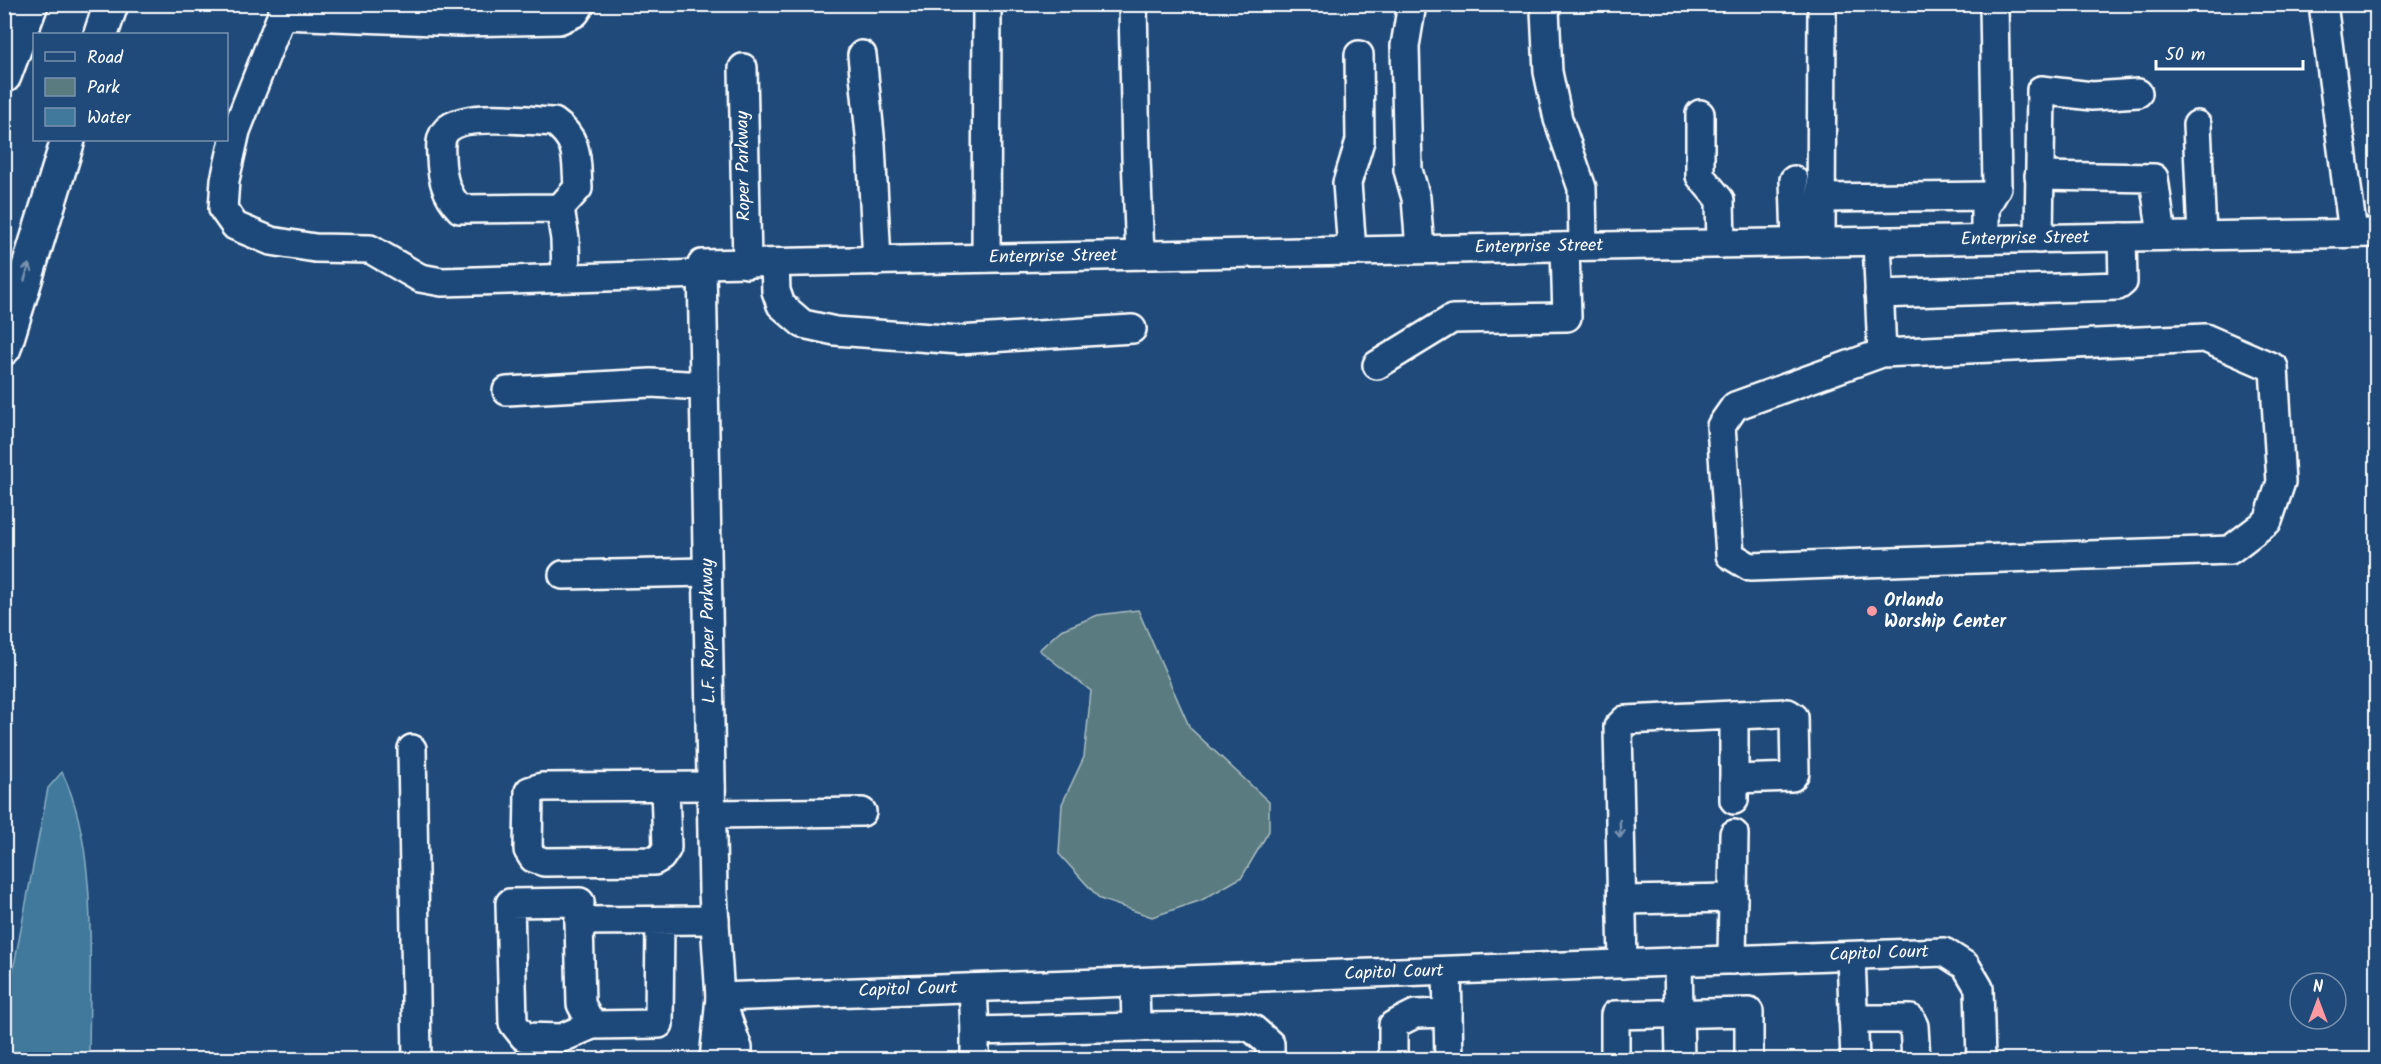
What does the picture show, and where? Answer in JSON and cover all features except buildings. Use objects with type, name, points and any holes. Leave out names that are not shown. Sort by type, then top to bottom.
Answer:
[{"type":"highway","points":[[4,75],[31,4]]},
{"type":"highway","points":[[101,33],[111,4]]},
{"type":"highway","points":[[4,348],[68,141]]},
{"type":"street","points":[[284,10],[461,22],[559,20],[575,14],[581,4]]},
{"type":"street","points":[[986,258],[987,4]]},
{"type":"street","points":[[1133,4],[1140,255]]},
{"type":"street","points":[[1412,4],[1405,46],[1408,170],[1416,198],[1420,249]]},
{"type":"street","points":[[1809,242],[1822,198],[1822,4]]},
{"type":"street","points":[[1985,240],[1985,208],[1997,187],[1994,4]]},
{"type":"street","points":[[2323,4],[2365,233]]},
{"type":"street","name":"Enterprise Street","points":[[284,10],[236,131],[225,180],[223,208],[235,226],[271,241],[315,248],[370,249],[420,278],[442,282],[566,277],[775,263],[1574,246],[2365,233]]},
{"type":"street","points":[[1377,365],[1452,319],[1567,317],[1582,188],[1558,119],[1548,72],[1545,10]]},
{"type":"street","points":[[1352,251],[1347,183],[1360,141],[1359,55]]},
{"type":"street","points":[[861,56],[871,145],[877,261]]},
{"type":"street","name":"Roper Parkway","points":[[743,68],[747,264]]},
{"type":"street","points":[[2039,238],[2041,90],[2092,96],[2138,93]]},
{"type":"street","points":[[1700,114],[1700,176],[1720,200],[1721,244]]},
{"type":"street","points":[[469,120],[554,122],[564,129],[574,143],[578,188],[560,208],[460,208],[446,189],[442,170],[441,140],[446,130],[456,123],[469,120]]},
{"type":"street","points":[[2197,124],[2202,236]]},
{"type":"street","points":[[2039,176],[2154,178],[2162,236]]},
{"type":"street","points":[[1794,180],[1809,242]]},
{"type":"street","points":[[1822,198],[1991,196]]},
{"type":"street","points":[[560,208],[565,238],[566,277]]},
{"type":"street","points":[[1879,294],[2118,286],[2123,282],[2122,237]]},
{"type":"street","points":[[1877,241],[1882,353]]},
{"type":"street","points":[[775,263],[776,291],[781,305],[803,324],[835,331],[959,340],[1132,329]]},
{"type":"street","name":"L.F. Roper Parkway","points":[[702,269],[711,786],[720,997],[714,1059]]},
{"type":"street","points":[[2205,338],[2274,368],[2281,482],[2268,520],[2230,549],[1750,567],[1730,555],[1721,426],[1735,406],[1882,353],[2205,338]]},
{"type":"street","points":[[507,391],[651,383],[704,386]]},
{"type":"street","points":[[563,575],[707,572]]},
{"type":"street","points":[[1623,964],[1618,727],[1625,720],[1734,715],[1788,713],[1794,717],[1795,773],[1792,777],[1734,780],[1734,715]]},
{"type":"street","points":[[412,749],[417,1059]]},
{"type":"street","points":[[665,787],[667,848],[661,857],[654,861],[543,862],[533,858],[528,850],[529,791],[542,787],[711,786]]},
{"type":"street","points":[[712,814],[861,812]]},
{"type":"street","points":[[1732,960],[1734,834]]},
{"type":"street","points":[[1622,900],[1733,885]]},
{"type":"street","points":[[592,1025],[581,1004],[580,902],[510,903],[513,1023],[524,1037],[562,1038],[592,1025],[659,1024],[660,921]]},
{"type":"street","points":[[579,921],[715,920]]},
{"type":"street","name":"Capitol Court","points":[[720,997],[1944,952],[1966,966],[1979,988],[1981,1059]]},
{"type":"street","points":[[1851,956],[1855,1059]]},
{"type":"street","points":[[1677,962],[1680,1059]]},
{"type":"street","points":[[1447,971],[1449,1059]]},
{"type":"street","points":[[1135,982],[1136,1027]]},
{"type":"street","points":[[973,988],[975,1059]]},
{"type":"street","name":"L.F. Roper Parkway","points":[[720,997],[738,1048],[738,1059]]},
{"type":"street","points":[[1615,1059],[1615,1015],[1679,1012],[1749,1012],[1749,1059]]},
{"type":"street","points":[[1393,1059],[1394,1025],[1415,1014],[1448,1013]]},
{"type":"street","points":[[1853,1019],[1911,1019],[1914,1026],[1916,1059]]},
{"type":"street","points":[[975,1030],[1243,1026],[1253,1029],[1270,1044],[1270,1059]]},
{"type":"green space","points":[[1138,610],[1190,728],[1269,802],[1269,831],[1242,877],[1202,900],[1152,917],[1100,899],[1059,854],[1062,804],[1084,757],[1091,691],[1039,650],[1061,630],[1098,615]]},
{"type":"water","points":[[62,772],[74,803],[87,874],[90,912],[89,1059],[5,1059],[12,976],[48,788]]},
{"type":"place","name":"Orlando Worship Center","points":[[1872,611]]}]
